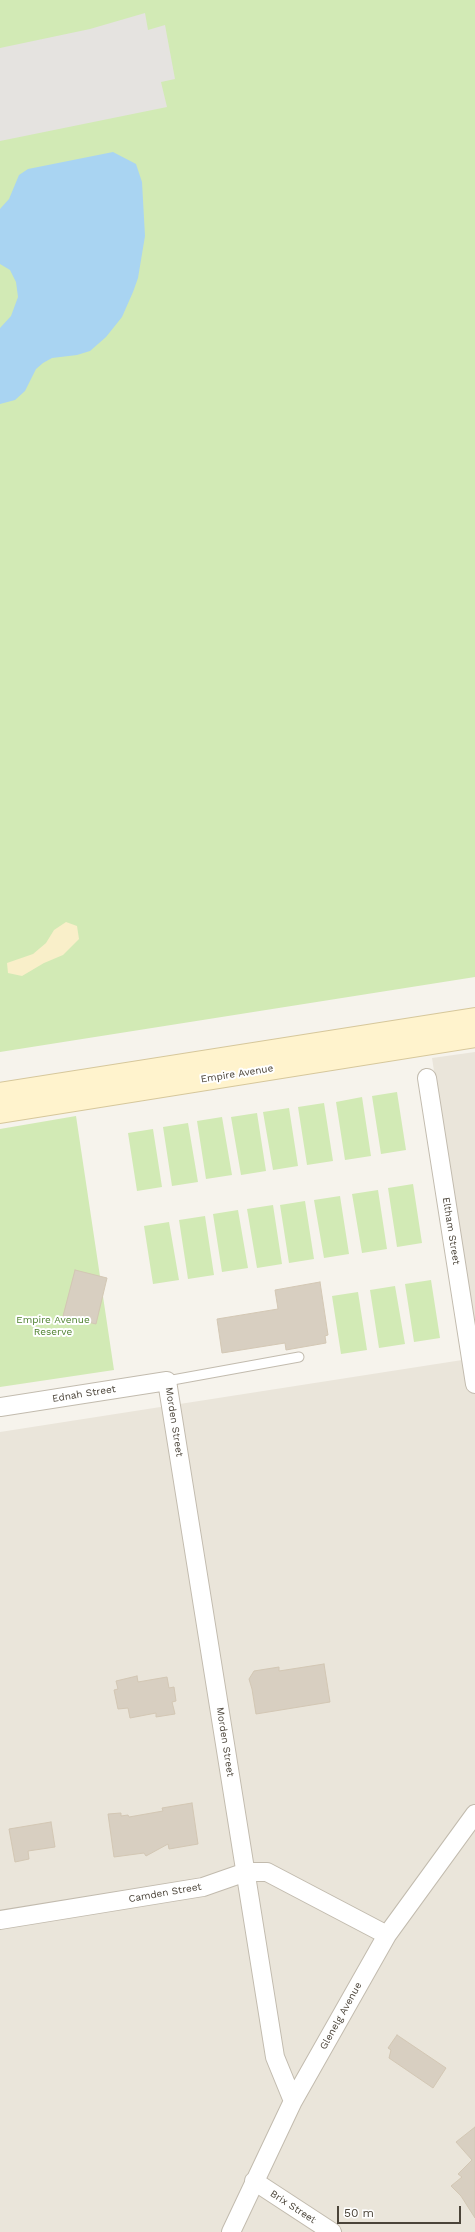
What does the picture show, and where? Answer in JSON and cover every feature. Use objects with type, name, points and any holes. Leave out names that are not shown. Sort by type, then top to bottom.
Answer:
[{"type":"main road","name":"Empire Avenue","points":[[0,1094],[475,1019]]},
{"type":"main road","name":"Empire Avenue","points":[[0,1112],[475,1036]]},
{"type":"street","name":"Eltham Street","points":[[427,1078],[475,1384]]},
{"type":"street","name":"Ednah Street","points":[[0,1407],[167,1381]]},
{"type":"street","name":"Morden Street","points":[[167,1381],[275,2057],[293,2101]]},
{"type":"street","name":"Glenelg Avenue","points":[[231,2232],[293,2101],[387,1935],[475,1814]]},
{"type":"street","name":"Camden Street","points":[[0,1920],[203,1887],[246,1872],[267,1872],[387,1935]]},
{"type":"street","name":"Brix Street","points":[[254,2181],[332,2232]]},
{"type":"lane","points":[[167,1381],[299,1357]]},
{"type":"shaded area","points":[[145,13],[148,30],[165,25],[175,79],[161,82],[167,107],[0,141],[0,48],[90,29]]},
{"type":"shaded area","points":[[475,1052],[475,1338],[432,1058]]},
{"type":"shaded area","points":[[475,1358],[475,2232],[0,2232],[0,1432]]},
{"type":"green space","points":[[0,0],[475,0],[475,977],[0,1052]]},
{"type":"green space","points":[[397,1092],[406,1150],[381,1154],[372,1096]]},
{"type":"green space","points":[[362,1097],[371,1156],[345,1160],[336,1102]]},
{"type":"green space","points":[[324,1103],[333,1161],[307,1165],[298,1107]]},
{"type":"green space","points":[[289,1108],[298,1166],[273,1170],[263,1112]]},
{"type":"green space","points":[[257,1113],[266,1171],[241,1175],[231,1117]]},
{"type":"green space","name":"Empire Avenue Reserve","points":[[76,1116],[114,1370],[0,1387],[0,1129]]},
{"type":"green space","points":[[222,1117],[232,1175],[206,1179],[197,1121]]},
{"type":"green space","points":[[188,1123],[198,1182],[172,1186],[163,1127]]},
{"type":"green space","points":[[153,1129],[162,1187],[137,1191],[128,1133]]},
{"type":"green space","points":[[413,1184],[422,1243],[397,1247],[388,1188]]},
{"type":"green space","points":[[378,1190],[387,1249],[362,1253],[352,1194]]},
{"type":"green space","points":[[340,1196],[349,1254],[324,1258],[314,1200]]},
{"type":"green space","points":[[305,1201],[314,1259],[289,1263],[280,1205]]},
{"type":"green space","points":[[273,1205],[282,1264],[257,1268],[247,1209]]},
{"type":"green space","points":[[238,1210],[248,1268],[222,1272],[213,1214]]},
{"type":"green space","points":[[205,1216],[214,1275],[188,1279],[179,1220]]},
{"type":"green space","points":[[169,1222],[179,1280],[153,1284],[144,1226]]},
{"type":"green space","points":[[431,1280],[440,1338],[414,1342],[405,1284]]},
{"type":"green space","points":[[395,1286],[405,1344],[379,1348],[370,1290]]},
{"type":"green space","points":[[358,1292],[367,1350],[341,1354],[332,1296]]},
{"type":"sand","points":[[66,922],[77,926],[79,939],[63,955],[44,963],[22,976],[8,973],[7,963],[33,954],[46,943],[54,930]]},
{"type":"water","points":[[113,152],[136,164],[142,182],[145,236],[138,278],[122,317],[106,337],[90,351],[77,355],[52,358],[43,363],[36,369],[25,391],[15,400],[0,404],[0,328],[11,316],[18,297],[16,282],[10,270],[0,264],[0,209],[9,199],[19,175],[28,169]]},
{"type":"building","points":[[75,1270],[107,1278],[96,1324],[63,1316]]},
{"type":"building","points":[[320,1282],[328,1335],[325,1336],[326,1343],[286,1350],[285,1343],[222,1353],[217,1319],[278,1309],[275,1290]]},
{"type":"building","points":[[324,1664],[330,1702],[256,1714],[249,1679],[254,1671],[279,1667],[279,1671]]},
{"type":"building","points":[[137,1676],[138,1682],[167,1677],[169,1688],[174,1687],[176,1701],[172,1702],[175,1714],[156,1717],[156,1713],[130,1718],[128,1708],[118,1709],[114,1690],[118,1689],[116,1681]]},
{"type":"building","points":[[192,1803],[198,1844],[169,1849],[168,1844],[146,1856],[144,1853],[114,1857],[108,1814],[121,1813],[121,1816],[128,1815],[129,1817],[163,1811],[162,1808]]},
{"type":"building","points":[[51,1822],[55,1847],[28,1851],[29,1859],[15,1862],[9,1829]]},
{"type":"building","points":[[397,2035],[446,2068],[433,2088],[389,2058],[391,2050],[388,2048]]},
{"type":"building","points":[[475,2127],[475,2218],[461,2196],[451,2186],[462,2177],[458,2174],[472,2160],[456,2142]]}]
